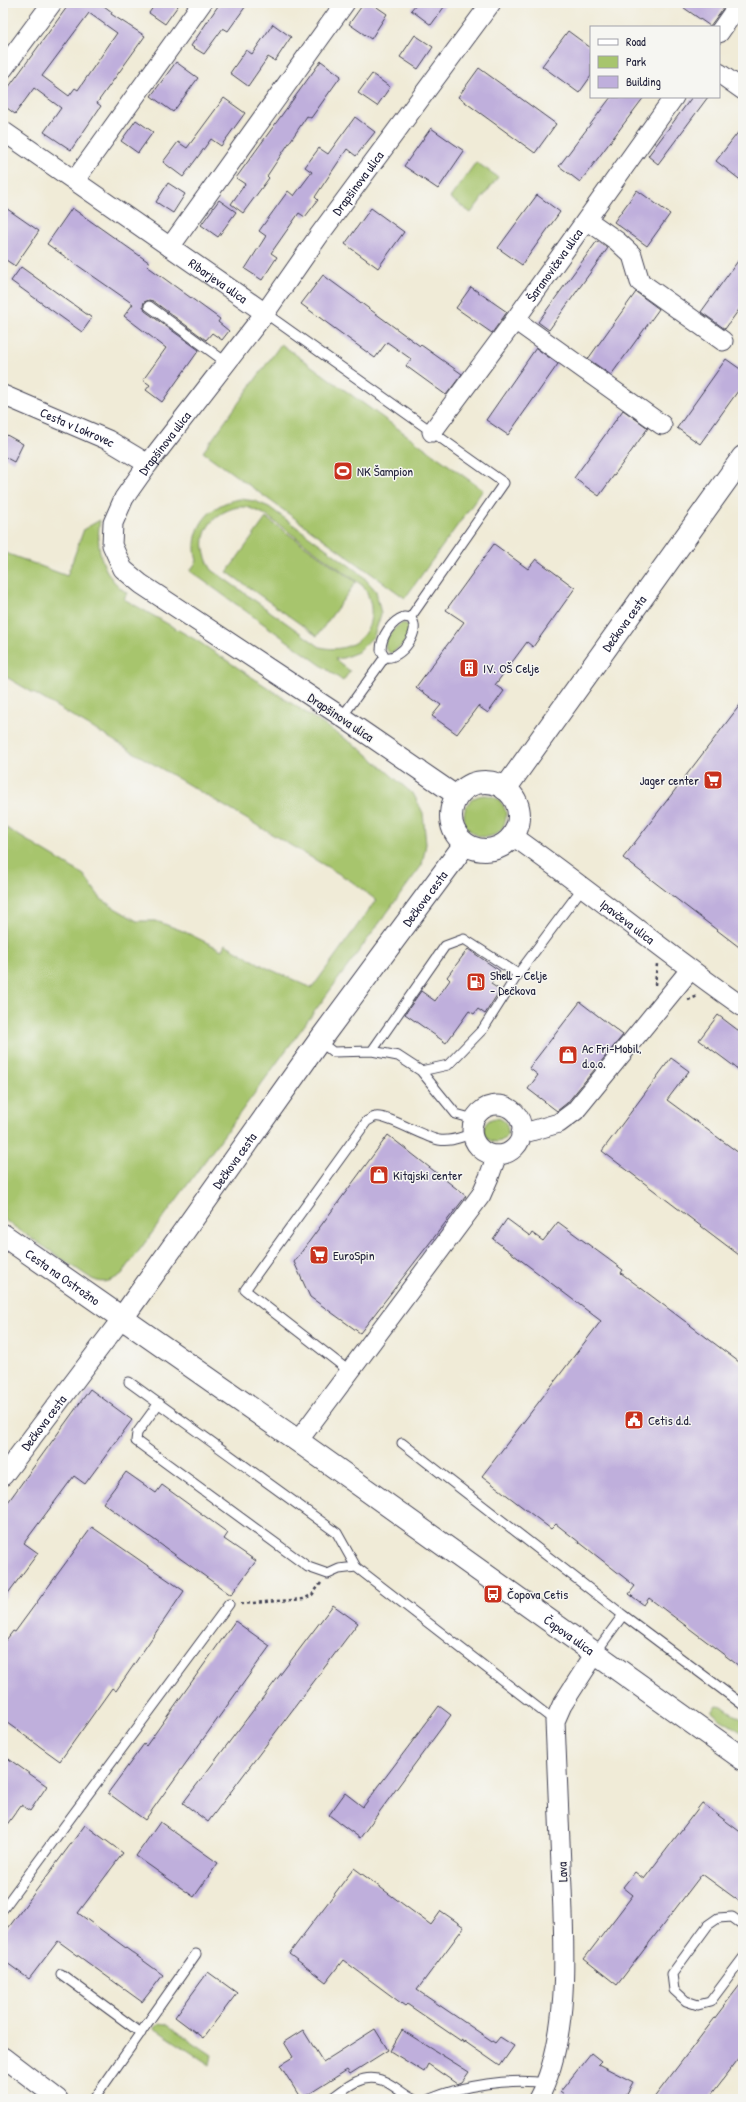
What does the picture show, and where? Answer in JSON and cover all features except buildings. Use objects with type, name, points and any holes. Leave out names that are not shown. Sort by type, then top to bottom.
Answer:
[{"type":"street","points":[[3,69],[52,3]]},
{"type":"street","points":[[75,180],[202,3]]},
{"type":"street","points":[[170,247],[345,3]]},
{"type":"street","name":"Drapšinova ulica","points":[[457,796],[342,717],[141,584],[123,569],[112,546],[113,523],[124,498],[148,464],[265,313],[320,234],[491,3]]},
{"type":"street","points":[[720,32],[740,3]]},
{"type":"street","points":[[720,74],[743,90]]},
{"type":"street","name":"Šaranovičeva ulica","points":[[432,432],[515,320],[673,98]]},
{"type":"street","name":"Ribarjeva ulica","points":[[3,131],[265,313]]},
{"type":"street","points":[[587,220],[618,241],[632,255],[640,282],[723,341]]},
{"type":"street","points":[[515,320],[662,425]]},
{"type":"street","name":"Cesta v Lokrovec","points":[[3,395],[108,440],[148,464]]},
{"type":"street","name":"Dečkova cesta","points":[[505,788],[743,458]]},
{"type":"street","points":[[484,782],[505,788],[517,805],[519,816],[517,826],[512,836],[505,844],[496,849],[480,850],[465,844],[454,832],[450,817],[452,806],[457,796],[464,789],[474,784],[484,782]]},
{"type":"street","name":"Ipavčeva ulica","points":[[512,836],[583,887],[690,970],[743,1007]]},
{"type":"street","name":"Dečkova cesta","points":[[3,1476],[123,1318],[319,1042],[465,844]]},
{"type":"street","points":[[521,1134],[559,1123],[575,1111],[690,970]]},
{"type":"street","points":[[490,1106],[504,1106],[511,1109],[520,1120],[521,1134],[519,1140],[510,1151],[496,1155],[483,1151],[474,1140],[473,1126],[478,1113],[490,1106]]},
{"type":"street","points":[[298,1441],[481,1195],[496,1155]]},
{"type":"street","name":"Cesta na Ostrožno","points":[[3,1235],[298,1441]]},
{"type":"street","name":"Čopova ulica","points":[[298,1441],[596,1652],[743,1759]]},
{"type":"street","name":"Lava","points":[[543,2091],[563,2010],[563,1906],[555,1720],[562,1705],[596,1652]]},
{"type":"street","points":[[3,2057],[58,2099]]},
{"type":"lane","points":[[148,306],[227,363]]},
{"type":"lane","name":"Ribarjeva ulica","points":[[265,313],[504,483],[410,618]]},
{"type":"lane","points":[[404,617],[410,618],[414,623],[414,628],[407,645],[396,655],[390,658],[385,657],[381,652],[381,646],[387,631],[400,619],[404,617]]},
{"type":"lane","points":[[342,717],[385,657]]},
{"type":"lane","points":[[421,1071],[448,1065],[483,1029],[518,974],[583,887]]},
{"type":"lane","points":[[372,1051],[445,946],[464,939],[518,974]]},
{"type":"lane","points":[[319,1042],[333,1052],[372,1051],[398,1056],[421,1071],[456,1114],[473,1126],[452,1140],[440,1140],[424,1136],[384,1117],[376,1116],[367,1121],[245,1290],[349,1371]]},
{"type":"lane","points":[[129,1382],[337,1533],[356,1567],[555,1720]]},
{"type":"lane","points":[[159,1403],[137,1433],[136,1440],[308,1567],[328,1574],[339,1569],[356,1567]]},
{"type":"lane","points":[[402,1443],[623,1615],[743,1705]]},
{"type":"lane","points":[[3,1909],[229,1604]]},
{"type":"lane","points":[[596,1652],[623,1615]]},
{"type":"lane","points":[[743,1925],[732,1917],[718,1918],[708,1925],[672,1974],[674,1990],[686,2001],[698,2005],[710,2002],[743,1958]]},
{"type":"lane","points":[[94,2099],[196,1954]]},
{"type":"lane","points":[[61,1974],[141,2033]]},
{"type":"lane","points":[[331,2099],[361,2079],[381,2079],[413,2099]]},
{"type":"lane","points":[[430,2099],[470,2087],[530,2080],[543,2091]]},
{"type":"path","points":[[229,1604],[303,1599],[312,1595],[328,1574]]},
{"type":"green space","points":[[476,162],[498,177],[471,213],[450,198]]},
{"type":"green space","name":"NK Šampion","points":[[281,344],[483,490],[405,598],[203,452]]},
{"type":"green space","points":[[240,499],[255,501],[269,507],[361,574],[376,591],[381,614],[374,636],[358,652],[343,658],[335,659],[350,671],[343,681],[190,571],[197,561],[195,550],[198,529],[210,512],[229,502]],"holes":[[[238,507],[247,507],[264,514],[363,586],[369,599],[371,611],[370,623],[365,633],[357,641],[347,646],[334,649],[320,647],[212,570],[204,549],[206,531],[218,516]]]},
{"type":"green space","points":[[266,518],[356,582],[317,636],[227,572]]},
{"type":"green space","points":[[100,520],[99,541],[102,561],[106,570],[118,586],[127,593],[124,599],[196,640],[362,750],[414,795],[423,813],[426,844],[422,865],[122,1274],[104,1282],[92,1279],[3,1219],[3,826],[84,875],[101,899],[137,921],[156,921],[183,931],[222,950],[225,944],[265,967],[312,988],[376,900],[351,881],[3,675],[3,552],[67,576],[84,529]]},
{"type":"green space","points":[[403,623],[408,625],[410,630],[403,645],[391,653],[385,647],[388,637],[395,628]]},
{"type":"green space","points":[[481,795],[489,795],[497,798],[503,804],[506,816],[503,828],[497,834],[489,837],[481,837],[473,834],[467,828],[464,820],[464,812],[467,804],[473,798]]},
{"type":"green space","points":[[496,1118],[505,1121],[508,1130],[505,1139],[496,1142],[487,1139],[484,1130],[487,1121]]},
{"type":"green space","points":[[717,1706],[723,1707],[743,1720],[743,1733],[720,1719],[712,1712]]},
{"type":"green space","points":[[159,2023],[166,2024],[212,2055],[210,2065],[154,2028]]},
{"type":"place","name":"NK Šampion","points":[[343,471]]},
{"type":"place","name":"IV. OŠ Celje","points":[[469,668]]},
{"type":"place","name":"Jager center","points":[[713,780]]},
{"type":"place","name":"Shell - Celje - Dečkova","points":[[476,982]]},
{"type":"place","name":"Ac Fri-Mobil, d.o.o.","points":[[568,1055]]},
{"type":"place","name":"Kitajski center","points":[[379,1175]]},
{"type":"place","name":"EuroSpin","points":[[319,1255]]},
{"type":"place","name":"Cetis d.d.","points":[[634,1420]]},
{"type":"place","name":"Čopova Cetis","points":[[493,1594]]}]
